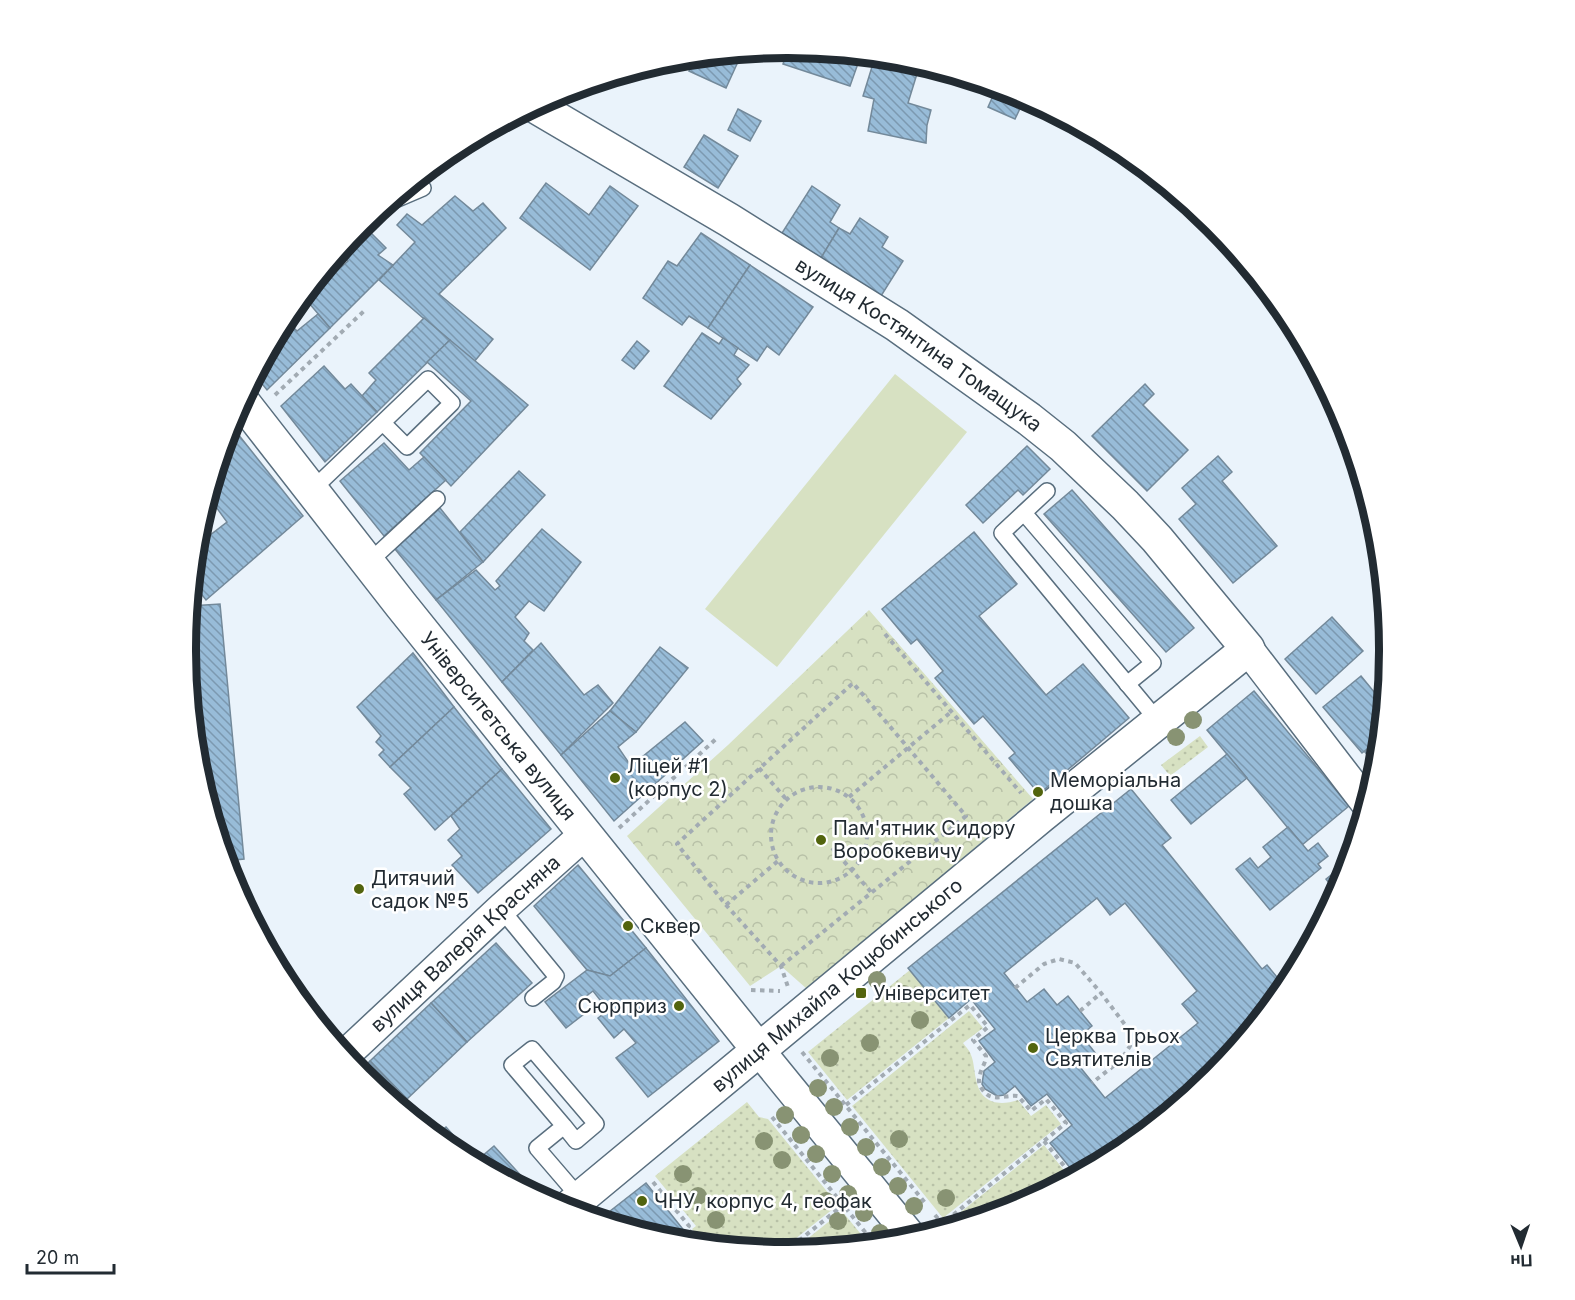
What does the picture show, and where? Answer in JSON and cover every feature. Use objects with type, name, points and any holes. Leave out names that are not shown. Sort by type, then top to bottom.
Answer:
[{"type":"street","name":"вулиця Костянтина Томащука","points":[[544,111],[729,220],[897,325],[1029,419],[1063,446],[1125,505],[1157,539],[1248,650]]},
{"type":"street","name":"Університетська вулиця","points":[[255,401],[312,490],[368,562],[600,832],[758,1049]]},
{"type":"street","name":"вулиця Михайла Коцюбинського","points":[[576,1202],[1041,816],[1248,650]]},
{"type":"street","points":[[1248,650],[1361,796]]},
{"type":"street","name":"вулиця Валерія Красняна","points":[[351,1049],[501,909],[600,832]]},
{"type":"street","points":[[758,1049],[905,1230]]},
{"type":"lane","points":[[413,192],[423,188]]},
{"type":"lane","points":[[312,490],[428,379],[452,403],[407,447],[383,423]]},
{"type":"lane","points":[[1047,491],[1002,533],[1158,721]]},
{"type":"lane","points":[[368,562],[437,499]]},
{"type":"lane","points":[[1024,513],[1153,663],[1127,684]]},
{"type":"lane","points":[[501,909],[556,976],[553,982],[534,998]]},
{"type":"lane","points":[[532,1049],[596,1124],[576,1140],[564,1126],[512,1065],[532,1049]]},
{"type":"lane","points":[[564,1126],[537,1148],[571,1200]]},
{"type":"path","points":[[255,401],[364,311]]},
{"type":"path","points":[[885,634],[1041,816]]},
{"type":"path","points":[[853,683],[966,816],[781,966],[726,905],[677,844],[759,768],[853,683]]},
{"type":"path","points":[[849,797],[951,712]]},
{"type":"path","points":[[600,832],[716,739]]},
{"type":"path","points":[[759,768],[786,799]]},
{"type":"path","points":[[818,786],[835,789],[849,797],[861,810],[867,825],[867,842],[862,858],[851,870],[837,880],[821,883],[805,881],[789,874],[778,861],[771,846],[771,829],[776,813],[786,799],[801,790],[818,786]]},
{"type":"path","points":[[832,848],[872,894]]},
{"type":"path","points":[[726,905],[778,861]]},
{"type":"path","points":[[1015,988],[1044,964],[1059,959],[1075,963],[1101,993],[1129,1030],[1130,1046],[1121,1059],[1092,1083]]},
{"type":"path","points":[[746,989],[789,992]]},
{"type":"path","points":[[1080,1011],[1101,993]]},
{"type":"path","points":[[846,1106],[970,1005],[988,1027],[973,1040],[986,1056],[979,1077],[983,1091],[996,1099],[1012,1095],[1018,1096],[1031,1111],[1046,1099],[1066,1123],[948,1219]]},
{"type":"path","points":[[797,1045],[940,1221]]},
{"type":"path","points":[[769,1114],[867,1236]]},
{"type":"path","points":[[1044,1141],[1068,1171]]},
{"type":"path","points":[[653,1182],[689,1226],[687,1228],[691,1233]]},
{"type":"path","points":[[798,1241],[843,1205]]},
{"type":"green space","points":[[895,374],[967,432],[777,667],[705,609]]},
{"type":"green space","points":[[869,610],[1033,799],[807,989],[781,966],[750,986],[627,836],[728,745]]},
{"type":"green space","points":[[1200,736],[1208,747],[1170,776],[1161,765]]},
{"type":"green space","points":[[910,970],[949,1018],[847,1100],[808,1052]]},
{"type":"green space","points":[[969,1011],[983,1028],[963,1043],[973,1061],[981,1093],[991,1101],[1003,1103],[1018,1100],[1031,1116],[1046,1105],[1061,1124],[943,1218],[852,1106]]},
{"type":"green space","points":[[747,1102],[759,1117],[768,1119],[838,1205],[792,1242],[696,1234],[692,1229],[696,1226],[655,1176]]},
{"type":"green space","points":[[1044,1145],[1065,1172],[1014,1196],[954,1217]]},
{"type":"green space","points":[[842,1211],[863,1236],[826,1240],[805,1241]]},
{"type":"building","points":[[785,58],[788,58],[858,63],[850,86],[783,64]]},
{"type":"building","points":[[738,61],[726,88],[689,71],[691,67]]},
{"type":"building","points":[[872,65],[917,73],[908,103],[931,110],[926,143],[868,131],[874,99],[863,96]]},
{"type":"building","points":[[993,96],[1021,107],[1015,119],[988,107]]},
{"type":"building","points":[[738,109],[761,121],[750,141],[728,130]]},
{"type":"building","points":[[704,135],[738,156],[718,188],[684,167]]},
{"type":"building","points":[[546,183],[589,215],[610,186],[638,206],[590,270],[520,218]]},
{"type":"building","points":[[812,186],[840,205],[830,222],[839,228],[821,258],[782,233]]},
{"type":"building","points":[[455,196],[473,211],[483,203],[506,228],[439,294],[493,339],[474,362],[379,280],[415,242],[397,225],[407,214],[422,225]]},
{"type":"building","points":[[860,218],[888,237],[882,247],[903,261],[881,296],[821,258],[839,228],[850,234]]},
{"type":"building","points":[[370,232],[386,248],[378,255],[393,265],[330,328],[309,303],[328,277],[348,261],[345,258]]},
{"type":"building","points":[[701,233],[750,265],[708,328],[689,316],[682,325],[643,298],[668,261],[677,266]]},
{"type":"building","points":[[750,265],[813,307],[779,355],[767,346],[757,361],[708,328]]},
{"type":"building","points":[[318,314],[330,328],[267,390],[260,382],[292,326],[297,331]]},
{"type":"building","points":[[424,318],[450,340],[377,412],[362,396],[376,380],[369,373]]},
{"type":"building","points":[[702,333],[719,344],[723,338],[738,348],[734,355],[749,365],[737,379],[741,384],[711,419],[664,386]]},
{"type":"building","points":[[450,340],[528,405],[451,486],[420,453],[471,401],[427,362]]},
{"type":"building","points":[[637,341],[649,351],[634,369],[622,360]]},
{"type":"building","points":[[324,366],[345,389],[351,384],[377,412],[325,462],[281,406]]},
{"type":"building","points":[[1145,384],[1154,394],[1143,405],[1188,450],[1147,491],[1092,436]]},
{"type":"building","points":[[237,433],[303,516],[206,600],[199,591],[207,538],[227,522],[214,505]]},
{"type":"building","points":[[384,443],[409,470],[424,457],[446,480],[384,536],[340,481]]},
{"type":"building","points":[[1027,446],[1050,469],[1023,495],[1018,490],[983,523],[966,505]]},
{"type":"building","points":[[1218,456],[1232,472],[1222,481],[1277,546],[1233,583],[1179,519],[1196,504],[1182,488]]},
{"type":"building","points":[[519,471],[545,495],[483,562],[460,532]]},
{"type":"building","points":[[1072,490],[1194,628],[1166,652],[1044,514]]},
{"type":"building","points":[[440,508],[483,562],[436,600],[395,549]]},
{"type":"building","points":[[542,529],[581,562],[544,611],[529,601],[515,617],[529,633],[524,641],[533,650],[502,682],[436,600],[476,570],[495,590],[500,586],[496,581]]},
{"type":"building","points":[[974,532],[1017,584],[979,616],[1046,695],[1083,664],[1129,718],[1039,794],[1009,758],[1015,753],[983,716],[974,724],[935,678],[943,671],[917,639],[911,644],[882,609]]},
{"type":"building","points":[[220,604],[244,859],[235,860],[216,803],[207,765],[197,689],[198,605]]},
{"type":"building","points":[[1332,617],[1363,651],[1316,694],[1285,659]]},
{"type":"building","points":[[541,643],[584,695],[598,685],[613,703],[561,755],[502,682]]},
{"type":"building","points":[[660,647],[688,668],[636,732],[610,711]]},
{"type":"building","points":[[413,653],[454,707],[390,767],[379,755],[384,750],[376,742],[381,736],[357,707]]},
{"type":"building","points":[[1361,676],[1377,696],[1371,746],[1362,753],[1323,707]]},
{"type":"building","points":[[1254,691],[1349,806],[1302,845],[1207,730]]},
{"type":"building","points":[[454,707],[502,769],[435,830],[404,794],[411,788],[390,767]]},
{"type":"building","points":[[610,711],[636,732],[618,747],[631,766],[685,722],[703,741],[614,821],[561,755]]},
{"type":"building","points":[[1371,747],[1369,757],[1365,752]]},
{"type":"building","points":[[1227,754],[1247,778],[1191,824],[1171,800]]},
{"type":"building","points":[[502,769],[551,829],[478,893],[452,865],[462,856],[448,840],[460,829],[451,816]]},
{"type":"building","points":[[1131,789],[1171,838],[1162,845],[1262,969],[1267,965],[1279,979],[1232,1040],[1178,1095],[1116,1142],[1071,1169],[1050,1143],[1072,1125],[1047,1094],[1031,1106],[1015,1086],[1004,1095],[997,1096],[985,1089],[982,1084],[984,1071],[995,1062],[979,1041],[995,1029],[971,999],[949,1018],[908,968]],"holes":[[[1097,898],[1110,915],[1125,903],[1197,991],[1182,1004],[1198,1023],[1105,1098],[1080,1067],[1096,1054],[1081,1035],[1092,1026],[1068,996],[1057,1005],[1044,989],[1027,1002],[1004,973]]]},
{"type":"building","points":[[1288,827],[1308,851],[1318,843],[1328,856],[1318,864],[1321,868],[1270,910],[1236,869],[1250,858],[1258,868],[1271,857],[1263,847]]},
{"type":"building","points":[[578,865],[646,948],[610,976],[587,970],[534,906]]},
{"type":"building","points":[[1336,871],[1330,884],[1326,879]]},
{"type":"building","points":[[496,943],[532,983],[467,1042],[431,1003]]},
{"type":"building","points":[[646,948],[719,1041],[648,1097],[616,1058],[636,1043],[624,1029],[614,1038],[598,1018],[608,1010],[593,991],[576,1004],[584,1014],[566,1028],[545,1002],[587,970],[610,976]]},
{"type":"building","points":[[431,1003],[467,1042],[407,1099],[370,1061]]},
{"type":"building","points":[[370,1061],[407,1099],[405,1101],[397,1095],[366,1065]]},
{"type":"building","points":[[446,1127],[460,1142],[459,1142],[442,1130]]},
{"type":"building","points":[[494,1146],[526,1181],[492,1162],[482,1156]]},
{"type":"building","name":"ЧНУ, корпус 4, геофак","points":[[646,1183],[685,1232],[634,1221],[608,1213]]},
{"type":"place","name":"Ліцей #1 (корпус 2)","points":[[615,778]]},
{"type":"place","name":"Меморіальна дошка","points":[[1038,792]]},
{"type":"place","name":"Пам'ятник Сидору Воробкевичу","points":[[821,840]]},
{"type":"place","name":"Дитячий садок №5","points":[[359,889]]},
{"type":"place","name":"Сквер","points":[[628,926]]},
{"type":"place","name":"Університет","points":[[861,993]]},
{"type":"place","name":"Сюрприз","points":[[679,1006]]},
{"type":"place","name":"Церква Трьох Святителів","points":[[1033,1048]]},
{"type":"place","name":"ЧНУ, корпус 4, геофак","points":[[642,1201]]}]
